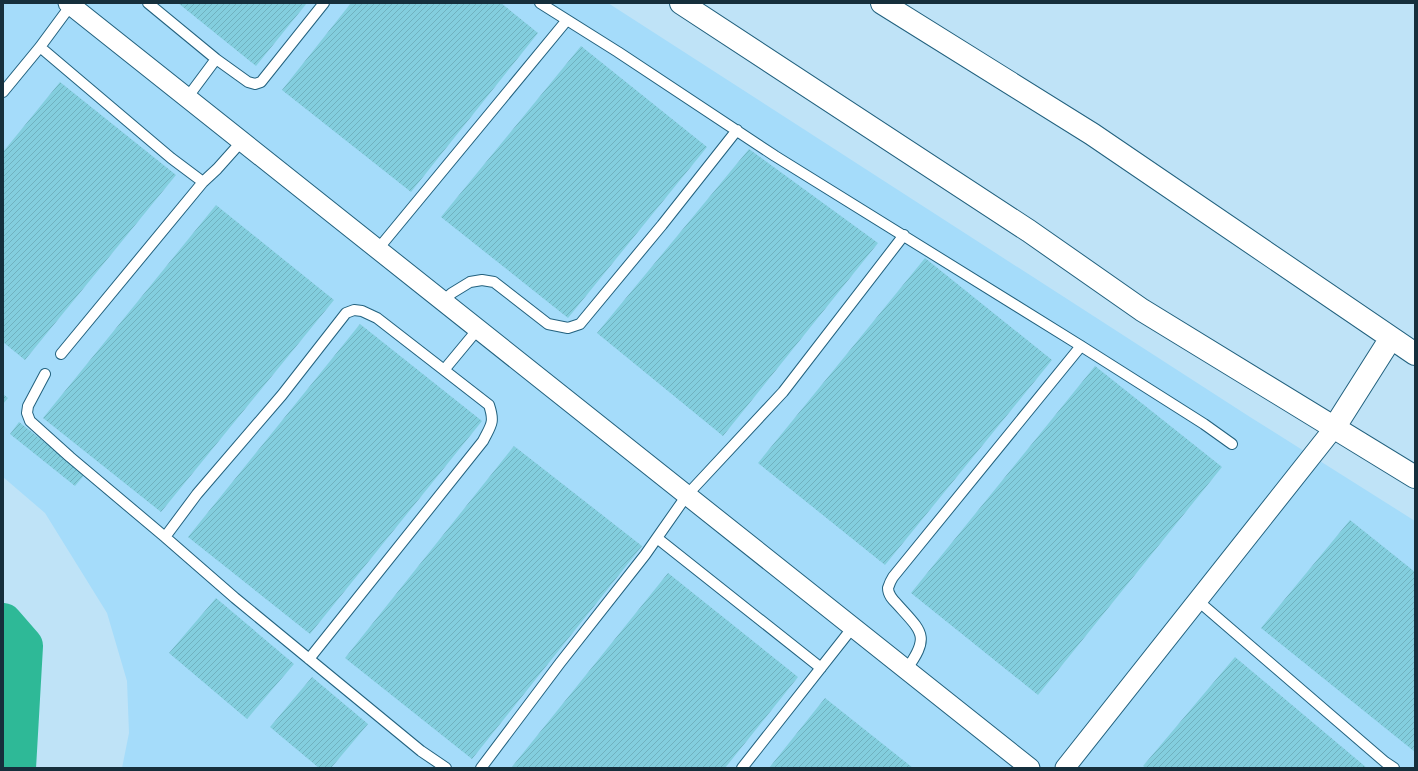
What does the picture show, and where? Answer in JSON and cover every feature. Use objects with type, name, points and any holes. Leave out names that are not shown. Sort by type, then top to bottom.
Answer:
[{"type":"street","points":[[681,3],[1029,231],[1142,310],[1415,477]]},
{"type":"street","points":[[882,3],[1092,134],[1415,354]]},
{"type":"street","points":[[69,4],[1030,768]]},
{"type":"street","points":[[1065,768],[1334,428],[1390,338]]},
{"type":"lane","points":[[148,3],[216,59],[248,82],[255,84],[261,82],[324,3]]},
{"type":"lane","points":[[540,3],[618,52],[775,156],[1081,346],[1204,424],[1232,444]]},
{"type":"lane","points":[[3,92],[40,47],[69,4]]},
{"type":"lane","points":[[378,249],[566,20]]},
{"type":"lane","points":[[40,47],[171,158],[203,182]]},
{"type":"lane","points":[[187,98],[216,59]]},
{"type":"lane","points":[[443,302],[452,293],[470,282],[482,280],[494,282],[548,324],[568,328],[580,324],[737,130]]},
{"type":"lane","points":[[61,354],[203,182],[242,141]]},
{"type":"lane","points":[[482,768],[560,663],[645,555],[687,495],[783,392],[904,235]]},
{"type":"lane","points":[[165,537],[197,494],[282,394],[346,313],[354,310],[362,311],[377,318],[489,405],[493,422],[484,441],[309,659]]},
{"type":"lane","points":[[444,370],[478,329]]},
{"type":"lane","points":[[906,670],[917,655],[922,643],[920,633],[913,621],[891,598],[888,589],[892,576],[1081,346]]},
{"type":"lane","points":[[45,374],[28,406],[27,413],[30,421],[235,598],[421,751],[446,768]]},
{"type":"lane","points":[[657,538],[821,668]]},
{"type":"lane","points":[[1197,600],[1385,762],[1394,768]]},
{"type":"lane","points":[[742,768],[853,627]]},
{"type":"shaded area","points":[[3,3],[608,3],[1250,417],[1415,521],[1415,768],[122,768],[129,733],[127,681],[107,613],[45,513],[3,477]]},
{"type":"building","points":[[178,3],[307,3],[256,66]]},
{"type":"building","points":[[351,3],[501,3],[538,33],[411,192],[282,90]]},
{"type":"building","points":[[581,46],[707,147],[568,318],[441,217]]},
{"type":"building","points":[[60,82],[176,175],[25,360],[3,342],[3,152]]},
{"type":"building","points":[[749,149],[878,243],[723,436],[597,333]]},
{"type":"building","points":[[216,205],[334,300],[161,512],[43,418]]},
{"type":"building","points":[[925,258],[1052,360],[885,565],[758,463]]},
{"type":"building","points":[[360,324],[482,421],[310,634],[188,537]]},
{"type":"building","points":[[1095,366],[1222,467],[1038,695],[911,593]]},
{"type":"building","points":[[3,394],[8,398],[3,404]]},
{"type":"building","points":[[19,422],[85,474],[75,486],[10,434]]},
{"type":"building","points":[[514,446],[642,546],[472,759],[345,658]]},
{"type":"building","points":[[1350,520],[1415,572],[1415,752],[1261,628]]},
{"type":"building","points":[[668,573],[798,677],[725,768],[511,768]]},
{"type":"building","points":[[216,598],[294,664],[247,719],[169,653]]},
{"type":"building","points":[[1235,657],[1367,768],[1146,768],[1143,766]]},
{"type":"building","points":[[312,677],[368,724],[331,768],[319,768],[270,727]]},
{"type":"building","points":[[825,698],[913,768],[769,768]]},
{"type":"waterway","points":[[3,623],[23,646],[16,768]]}]
